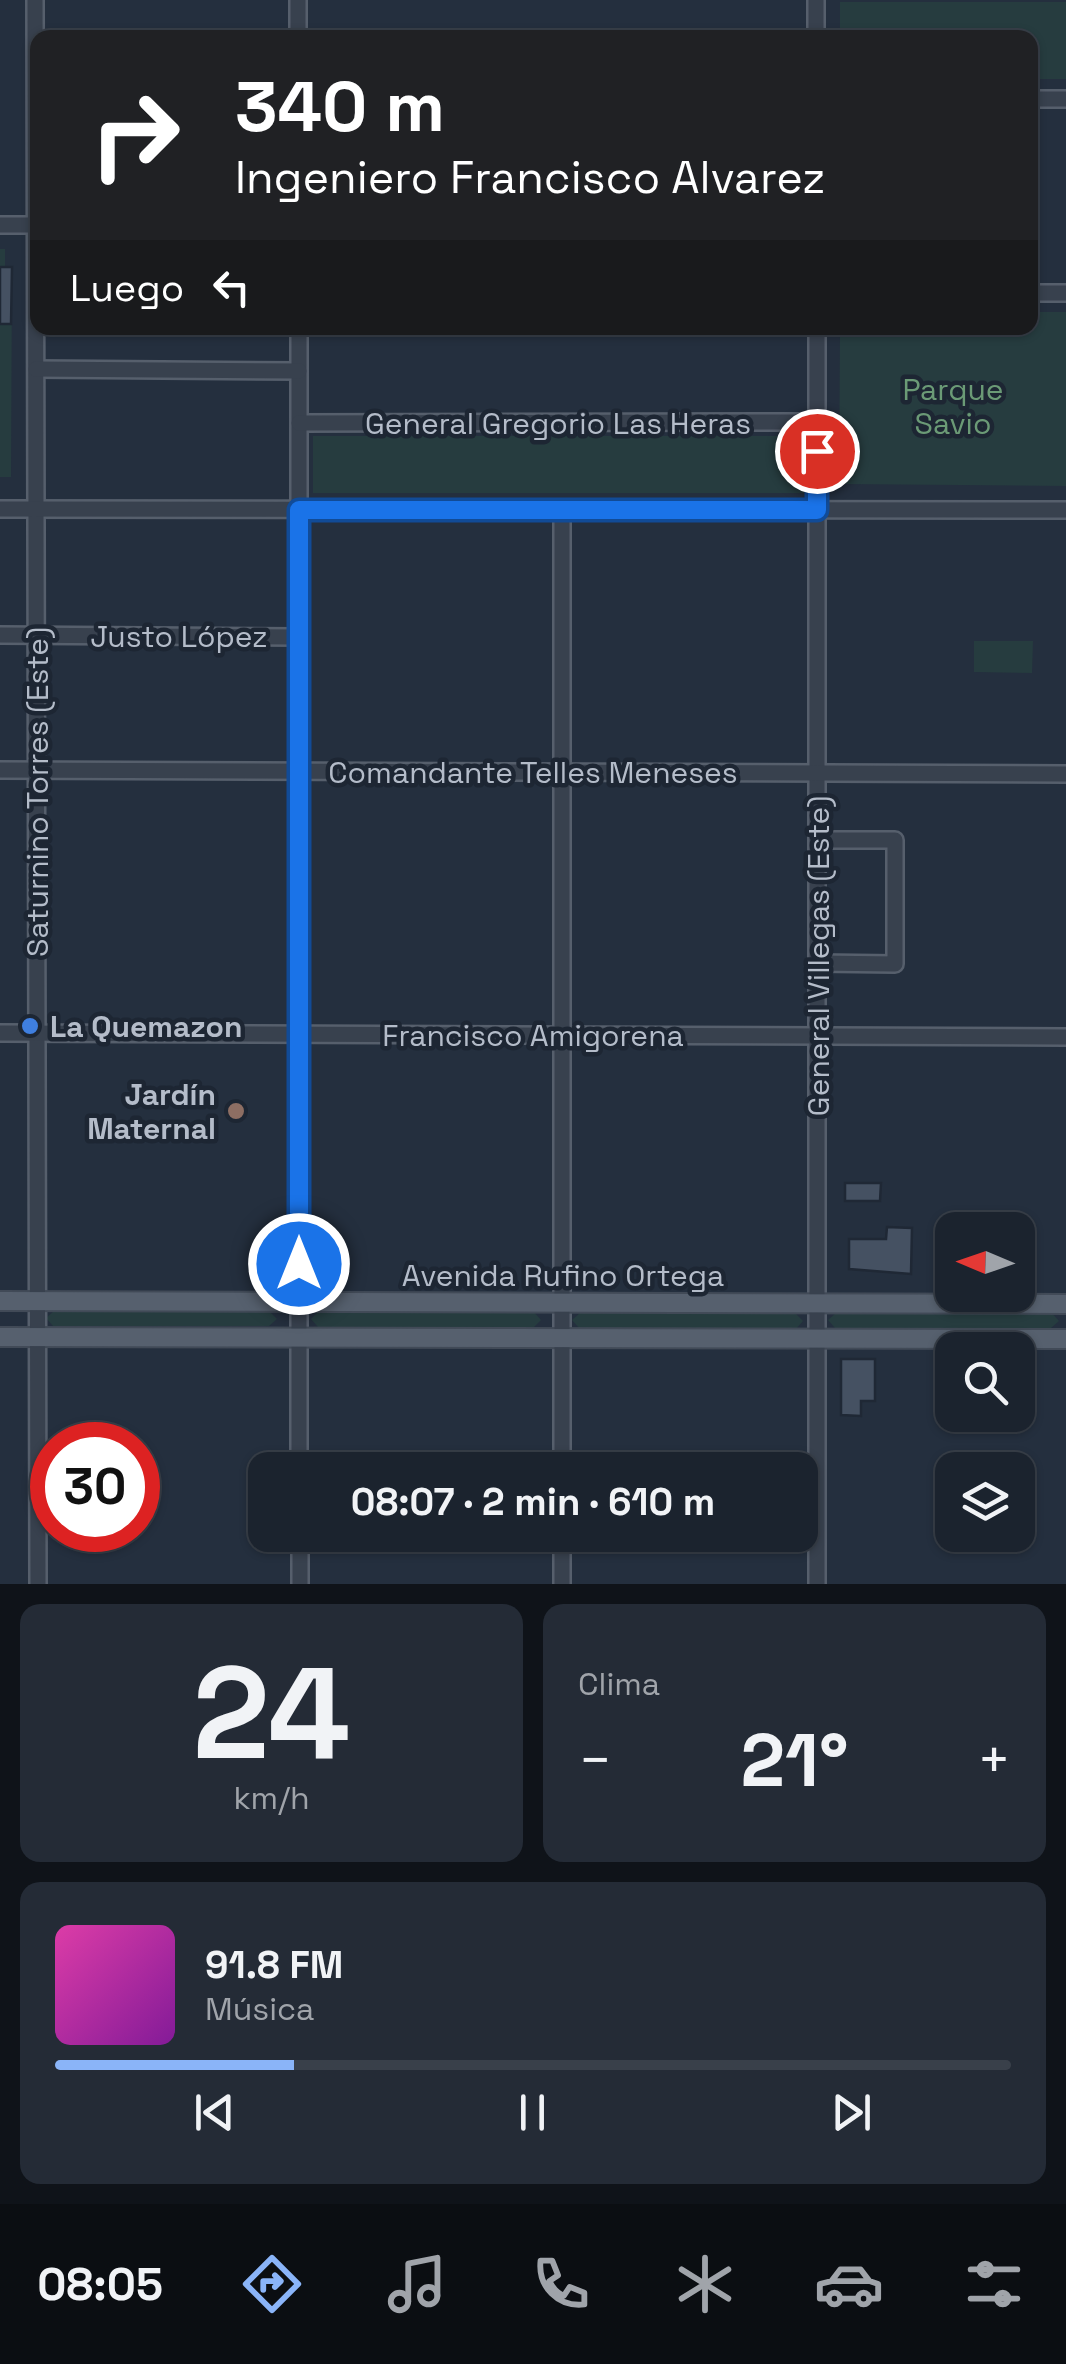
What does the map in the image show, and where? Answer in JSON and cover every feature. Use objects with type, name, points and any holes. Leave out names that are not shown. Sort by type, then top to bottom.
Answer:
[{"type":"main road","name":"Avenida Rufino Ortega","points":[[0,1301],[1066,1304]]},
{"type":"main road","name":"Avenida Rufino Ortega","points":[[0,1337],[1066,1339]]},
{"type":"street","name":"Saturnino Torres (Este)","points":[[36,0],[36,30]]},
{"type":"street","points":[[298,0],[298,30]]},
{"type":"street","points":[[816,0],[816,30]]},
{"type":"street","points":[[1038,100],[1066,99]]},
{"type":"street","points":[[0,225],[30,225]]},
{"type":"street","points":[[1038,293],[1066,293]]},
{"type":"street","name":"Saturnino Torres (Este)","points":[[36,335],[38,1584]]},
{"type":"street","points":[[298,335],[300,1452]]},
{"type":"street","name":"General Villegas (Este)","points":[[817,335],[817,1584]]},
{"type":"street","points":[[36,369],[299,371]]},
{"type":"street","name":"General Gregorio Las Heras","points":[[298,423],[817,422]]},
{"type":"street","points":[[0,509],[1066,510]]},
{"type":"street","points":[[562,510],[562,1452]]},
{"type":"street","name":"Justo López","points":[[0,635],[299,637]]},
{"type":"street","name":"Comandante Telles Meneses","points":[[0,770],[1066,774]]},
{"type":"street","points":[[818,840],[895,840],[895,964],[818,963]]},
{"type":"street","name":"Francisco Amigorena","points":[[0,1033],[1066,1037]]},
{"type":"street","points":[[300,1552],[300,1584]]},
{"type":"street","points":[[562,1552],[562,1584]]},
{"type":"green space","points":[[840,2],[1066,2],[1066,79],[1038,79],[1038,30],[840,30]]},
{"type":"green space","points":[[0,249],[5,249],[5,266],[12,267],[11,477],[0,477]]},
{"type":"green space","name":"Parque Savio","points":[[1038,312],[1066,312],[1066,486],[839,484],[840,335],[1038,335]]},
{"type":"green space","points":[[313,436],[807,436],[806,493],[313,493]]},
{"type":"green space","points":[[974,641],[1033,641],[1032,673],[974,672]]},
{"type":"green space","points":[[54,1311],[270,1312],[277,1319],[269,1326],[53,1326],[46,1318]]},
{"type":"green space","points":[[318,1312],[534,1312],[541,1320],[534,1327],[318,1327],[311,1319]]},
{"type":"green space","points":[[580,1313],[796,1314],[803,1321],[796,1329],[579,1328],[572,1320]]},
{"type":"green space","points":[[836,1313],[1052,1313],[1059,1321],[1051,1328],[835,1328],[828,1320]]},
{"type":"building","points":[[0,267],[12,267],[11,324],[0,324]]},
{"type":"building","points":[[845,1183],[881,1183],[880,1201],[845,1201]]},
{"type":"building","points":[[887,1227],[912,1228],[911,1274],[849,1269],[849,1239],[886,1239]]},
{"type":"building","points":[[841,1359],[875,1359],[875,1401],[861,1401],[861,1416],[841,1415]]},
{"type":"place","name":"La Quemazon","points":[[30,1026]]},
{"type":"place","name":"Jardín Maternal","points":[[236,1111]]},
{"type":"route","points":[[299,1264],[299,510],[817,510],[817,451]]}]
